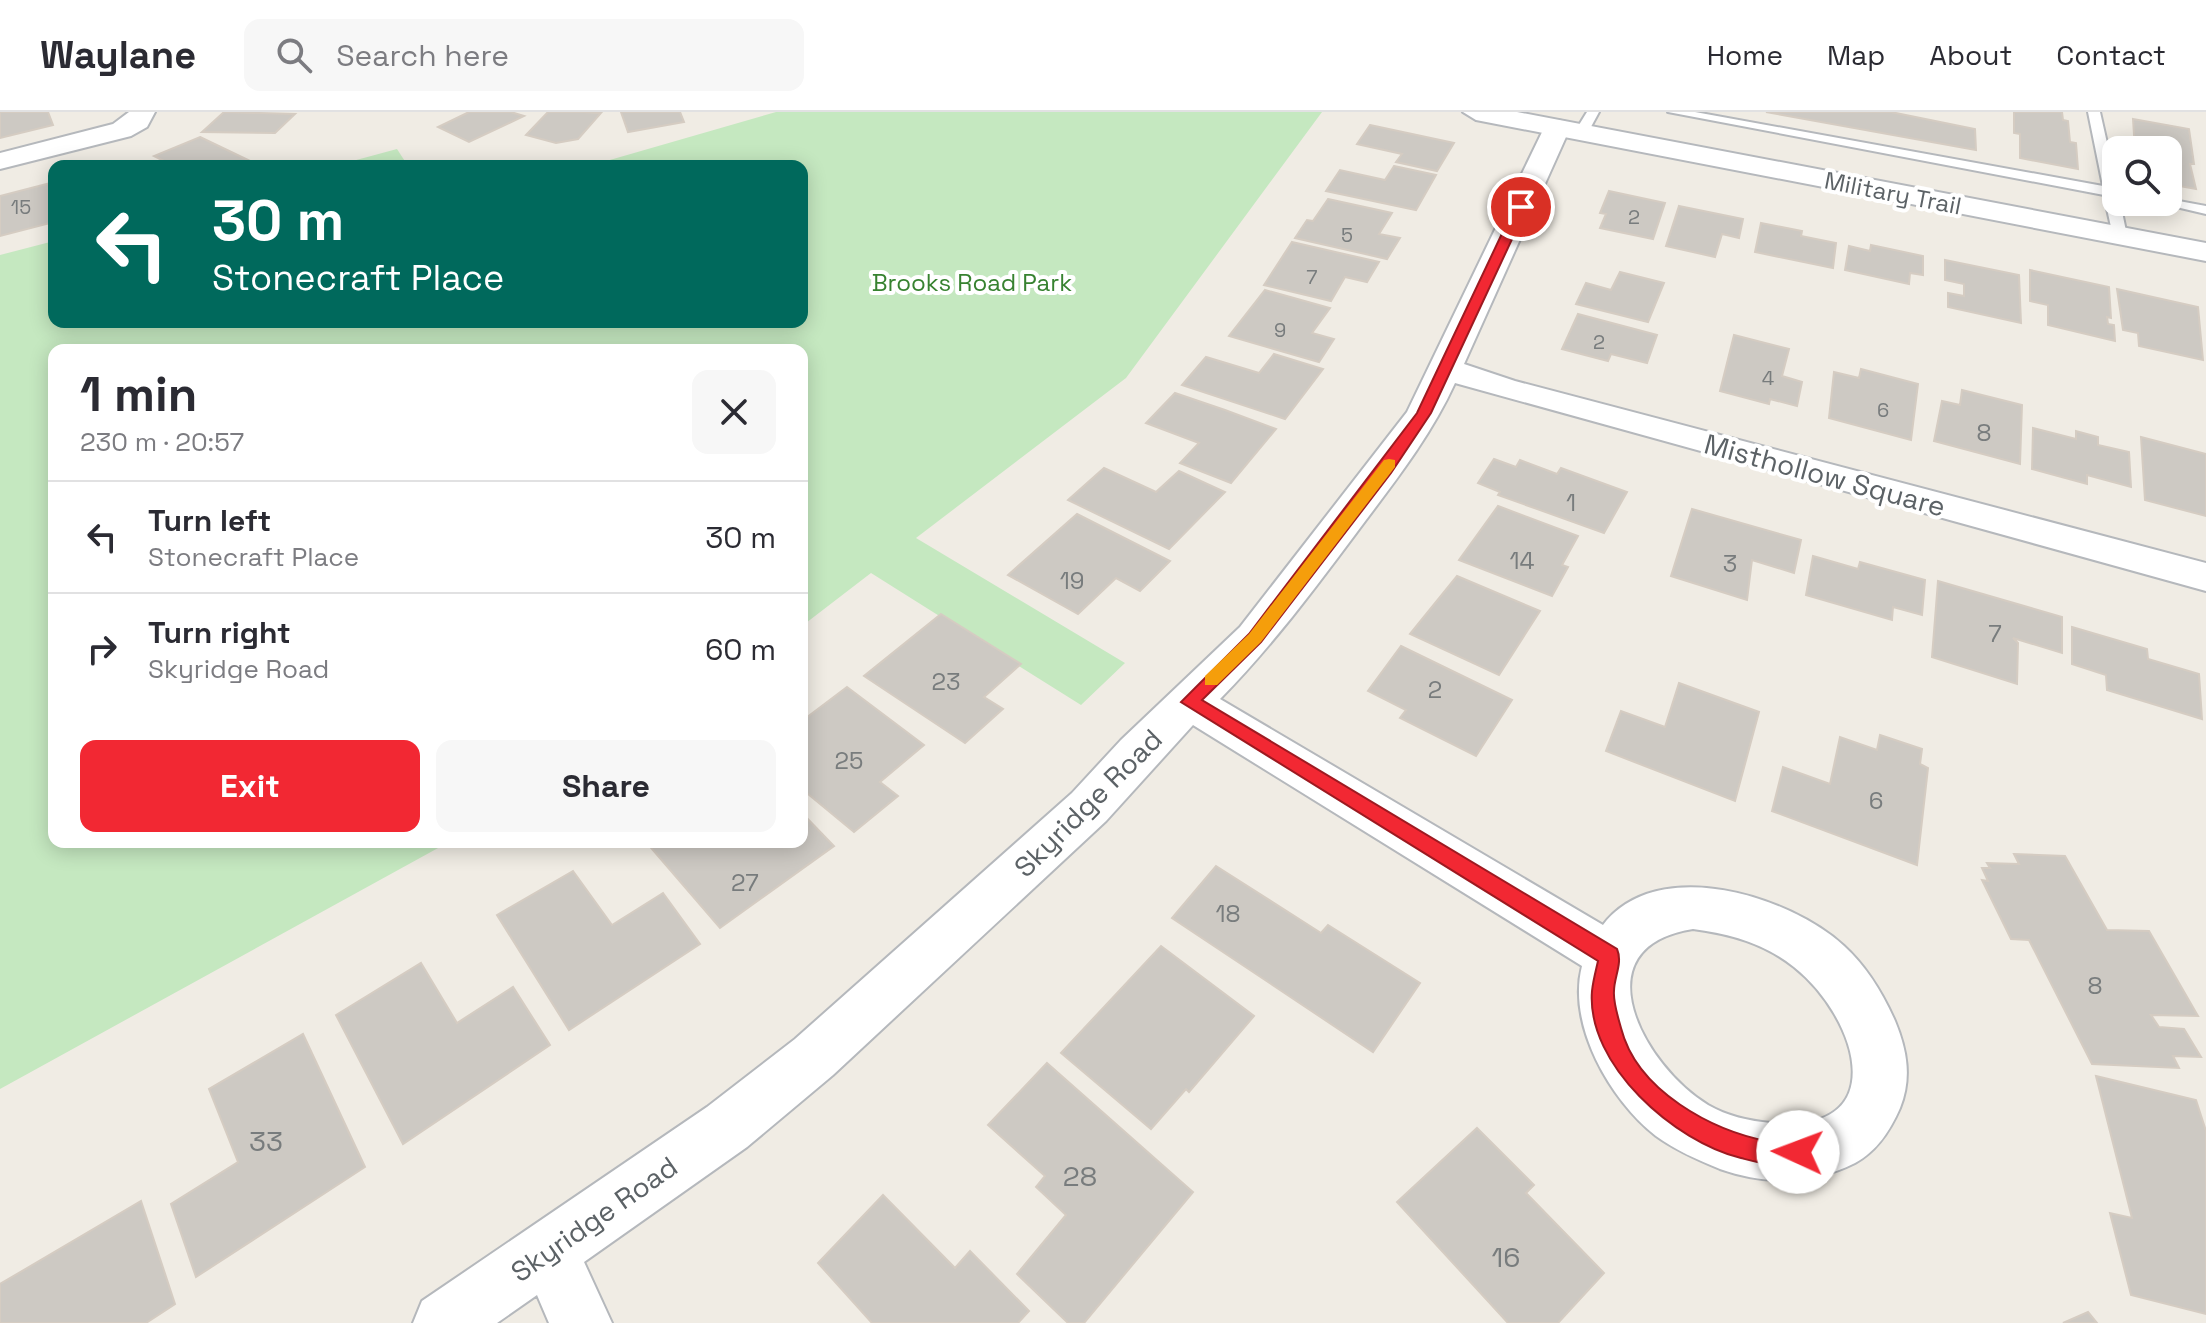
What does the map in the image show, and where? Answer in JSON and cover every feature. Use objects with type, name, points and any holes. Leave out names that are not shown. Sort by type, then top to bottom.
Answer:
[{"type":"street","points":[[0,161],[122,130],[138,121],[142,112]]},
{"type":"street","name":"Military Trail","points":[[1476,112],[1577,124],[2206,252]]},
{"type":"street","name":"Skyridge Road","points":[[444,1323],[727,1127],[855,1023],[1089,807],[1255,638],[1304,577],[1424,413],[1577,124]]},
{"type":"street","name":"Misthollow Square","points":[[1446,369],[1534,396],[2206,577]]},
{"type":"street","points":[[1190,702],[1610,956]]},
{"type":"street","points":[[1693,907],[1747,916],[1774,926],[1812,951],[1845,982],[1868,1019],[1879,1058],[1877,1095],[1857,1129],[1822,1150],[1775,1155],[1724,1142],[1675,1116],[1636,1078],[1611,1035],[1602,993],[1610,956],[1629,931],[1658,914],[1693,907]]},
{"type":"street","points":[[548,1252],[581,1323]]},
{"type":"lane","points":[[1674,112],[2102,191]]},
{"type":"lane","points":[[2094,112],[2102,144]]},
{"type":"lane","points":[[2182,206],[2206,210]]},
{"type":"lane","points":[[2117,216],[2120,236]]},
{"type":"green space","name":"Brooks Road Park","points":[[776,112],[1322,112],[1126,378],[916,538],[1125,663],[1081,705],[871,573],[808,621],[808,344],[48,344],[48,848],[438,848],[0,1089],[0,255],[48,243],[48,328],[808,328],[808,160],[610,160]]},
{"type":"green space","points":[[397,149],[404,160],[356,160]]},
{"type":"building","points":[[0,112],[48,112],[53,125],[0,138]]},
{"type":"building","points":[[224,112],[295,114],[275,133],[202,132]]},
{"type":"building","points":[[469,112],[511,112],[524,116],[469,142],[438,127]]},
{"type":"building","points":[[548,112],[601,113],[578,139],[556,143],[526,135]]},
{"type":"building","points":[[621,112],[680,112],[684,122],[628,132]]},
{"type":"building","points":[[1766,112],[1891,112],[1975,129],[1976,150]]},
{"type":"building","points":[[2014,112],[2062,112],[2063,120],[2068,121],[2070,142],[2076,143],[2078,169],[2020,158],[2020,134],[2014,133]]},
{"type":"building","points":[[2133,119],[2189,129],[2194,164],[2190,164],[2196,189],[2182,186],[2182,136],[2134,136]]},
{"type":"building","points":[[1370,125],[1454,143],[1437,171],[1396,162],[1402,154],[1357,144]]},
{"type":"building","points":[[200,137],[248,160],[162,160],[154,156]]},
{"type":"building","points":[[1394,166],[1436,175],[1416,210],[1326,191],[1340,170],[1385,180]]},
{"type":"building","points":[[48,184],[48,224],[0,236],[0,196]]},
{"type":"building","points":[[1609,191],[1665,203],[1653,239],[1600,228],[1606,214],[1600,213]]},
{"type":"building","points":[[1328,199],[1392,213],[1379,234],[1400,238],[1387,259],[1295,238],[1307,220],[1313,221]]},
{"type":"building","points":[[1679,206],[1743,219],[1739,238],[1722,234],[1715,257],[1666,246]]},
{"type":"building","points":[[1761,223],[1802,231],[1801,236],[1836,243],[1833,268],[1755,252]]},
{"type":"building","points":[[1292,242],[1379,262],[1367,282],[1345,277],[1331,301],[1264,285]]},
{"type":"building","points":[[1871,245],[1923,256],[1923,275],[1910,273],[1909,284],[1845,270],[1849,246],[1870,251]]},
{"type":"building","points":[[1945,260],[2019,275],[2021,323],[1948,307],[1948,293],[1964,296],[1964,284],[1945,280]]},
{"type":"building","points":[[2030,270],[2109,287],[2111,318],[2107,317],[2108,324],[2114,325],[2115,341],[2048,325],[2048,305],[2030,301]]},
{"type":"building","points":[[1620,272],[1664,283],[1648,322],[1576,304],[1586,283],[1611,290]]},
{"type":"building","points":[[2117,289],[2198,307],[2203,360],[2139,346],[2138,333],[2123,330]]},
{"type":"building","points":[[1265,290],[1330,308],[1312,333],[1334,339],[1319,362],[1229,336]]},
{"type":"building","points":[[1578,314],[1657,335],[1647,363],[1611,354],[1608,361],[1562,349]]},
{"type":"building","points":[[1734,335],[1789,349],[1782,376],[1802,382],[1797,406],[1770,399],[1769,404],[1720,391]]},
{"type":"building","points":[[1274,354],[1323,369],[1285,419],[1182,385],[1206,357],[1259,373]]},
{"type":"building","points":[[1861,369],[1918,384],[1911,440],[1829,418],[1834,372],[1859,378]]},
{"type":"building","points":[[1962,390],[2022,405],[2020,464],[1934,441],[1942,401],[1960,405]]},
{"type":"building","points":[[1175,393],[1276,429],[1231,483],[1180,463],[1199,443],[1146,423]]},
{"type":"building","points":[[2033,428],[2076,439],[2076,431],[2098,437],[2098,445],[2129,452],[2131,487],[2087,475],[2087,484],[2032,469]]},
{"type":"building","points":[[2141,437],[2206,454],[2206,516],[2145,500]]},
{"type":"building","points":[[1494,459],[1516,467],[1520,460],[1557,474],[1561,468],[1627,492],[1604,533],[1498,495],[1500,492],[1478,483]]},
{"type":"building","points":[[1104,468],[1156,492],[1179,471],[1225,492],[1169,549],[1068,500]]},
{"type":"building","points":[[1498,506],[1578,536],[1562,565],[1568,567],[1552,596],[1459,560]]},
{"type":"building","points":[[1692,509],[1801,540],[1794,573],[1752,560],[1747,600],[1671,576]]},
{"type":"building","points":[[1077,514],[1170,561],[1140,591],[1116,578],[1078,614],[1008,575]]},
{"type":"building","points":[[1813,556],[1858,569],[1860,562],[1925,580],[1922,615],[1893,607],[1892,620],[1806,595]]},
{"type":"building","points":[[1457,576],[1540,611],[1499,675],[1410,634]]},
{"type":"building","points":[[1938,581],[2062,617],[2062,653],[2013,638],[2018,643],[2017,684],[1932,657]]},
{"type":"building","points":[[941,614],[1021,664],[984,697],[1003,709],[965,743],[864,676]]},
{"type":"building","points":[[2072,627],[2147,649],[2148,659],[2199,674],[2202,719],[2107,690],[2106,675],[2072,664]]},
{"type":"building","points":[[1401,646],[1512,700],[1476,756],[1400,718],[1406,710],[1368,691]]},
{"type":"building","points":[[1679,683],[1759,712],[1735,801],[1606,751],[1621,711],[1665,727]]},
{"type":"building","points":[[847,687],[924,745],[880,782],[898,796],[854,832],[808,794],[808,716]]},
{"type":"building","points":[[1880,735],[1922,749],[1920,764],[1928,768],[1917,865],[1772,811],[1783,767],[1830,784],[1840,737],[1877,750]]},
{"type":"building","points":[[808,819],[834,846],[720,928],[651,848],[808,848]]},
{"type":"building","points":[[2014,854],[2065,856],[2107,930],[2149,931],[2198,1016],[2151,1015],[2159,1027],[2184,1029],[2201,1057],[2173,1056],[2179,1068],[2092,1064],[2029,940],[2011,939],[1982,880],[1988,881],[1982,868],[1990,868],[1987,863],[2019,864]]},
{"type":"building","points":[[1216,866],[1321,933],[1328,925],[1420,983],[1373,1052],[1172,918]]},
{"type":"building","points":[[573,871],[612,925],[663,893],[700,944],[569,1030],[497,915]]},
{"type":"building","points":[[1161,946],[1254,1016],[1189,1092],[1186,1089],[1151,1129],[1061,1053]]},
{"type":"building","points":[[421,963],[457,1023],[513,987],[550,1045],[403,1144],[336,1015]]},
{"type":"building","points":[[303,1034],[365,1167],[196,1277],[171,1204],[238,1162],[209,1089]]},
{"type":"building","points":[[1047,1063],[1193,1192],[1084,1323],[1068,1323],[1017,1274],[1066,1215],[1036,1187],[1045,1176],[988,1125]]},
{"type":"building","points":[[2096,1076],[2196,1100],[2206,1131],[2206,1314],[2131,1295],[2110,1213],[2132,1218]]},
{"type":"building","points":[[1477,1128],[1534,1185],[1526,1193],[1604,1273],[1558,1323],[1508,1323],[1397,1202]]},
{"type":"building","points":[[883,1195],[955,1268],[970,1251],[1029,1311],[1018,1323],[872,1323],[818,1263]]},
{"type":"building","points":[[141,1201],[175,1304],[146,1323],[0,1323],[0,1284]]},
{"type":"building","points":[[2088,1312],[2097,1323],[2063,1323]]},
{"type":"slow traffic","points":[[1211,681],[1255,638],[1389,464]]},
{"type":"route","points":[[1521,207],[1439,387],[1424,413],[1304,577],[1255,638],[1190,702],[1610,956],[1602,993],[1611,1035],[1636,1078],[1675,1116],[1724,1142],[1775,1155],[1798,1152]]}]
